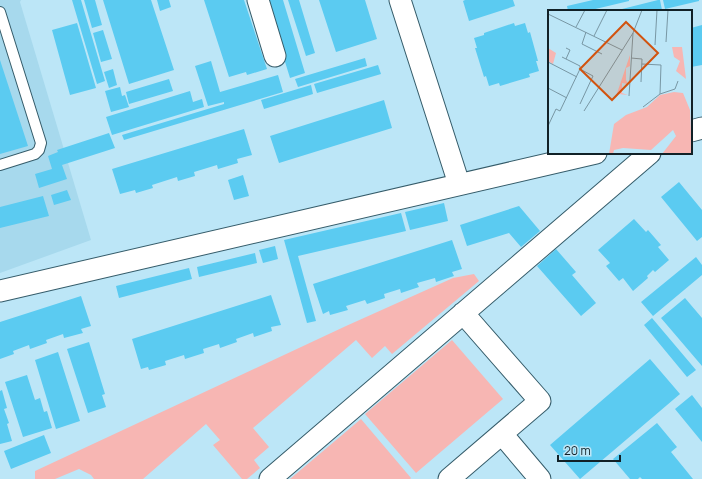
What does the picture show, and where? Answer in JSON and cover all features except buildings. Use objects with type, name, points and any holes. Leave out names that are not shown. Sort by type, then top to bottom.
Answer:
[{"type":"street","points":[[258,0],[275,56]]},
{"type":"street","points":[[400,0],[459,184]]},
{"type":"street","points":[[692,131],[702,128]]},
{"type":"street","points":[[0,291],[592,154]]},
{"type":"street","points":[[270,479],[649,154]]},
{"type":"street","points":[[449,479],[540,401],[463,313]]},
{"type":"street","points":[[502,434],[540,479]]},
{"type":"lane","points":[[0,12],[40,143],[39,150],[35,154],[0,165]]},
{"type":"shaded area","points":[[0,0],[21,0],[20,2],[91,240],[0,273]]},
{"type":"shaded area","points":[[474,274],[479,281],[392,354],[385,346],[372,358],[356,340],[253,428],[269,447],[254,460],[260,468],[247,479],[242,479],[213,445],[220,440],[206,424],[143,479],[94,479],[91,475],[79,469],[55,479],[35,479],[35,471],[346,326],[453,278]]},
{"type":"shaded area","points":[[452,340],[503,399],[416,473],[365,414]]},
{"type":"shaded area","points":[[361,419],[411,478],[410,479],[290,479]]}]
